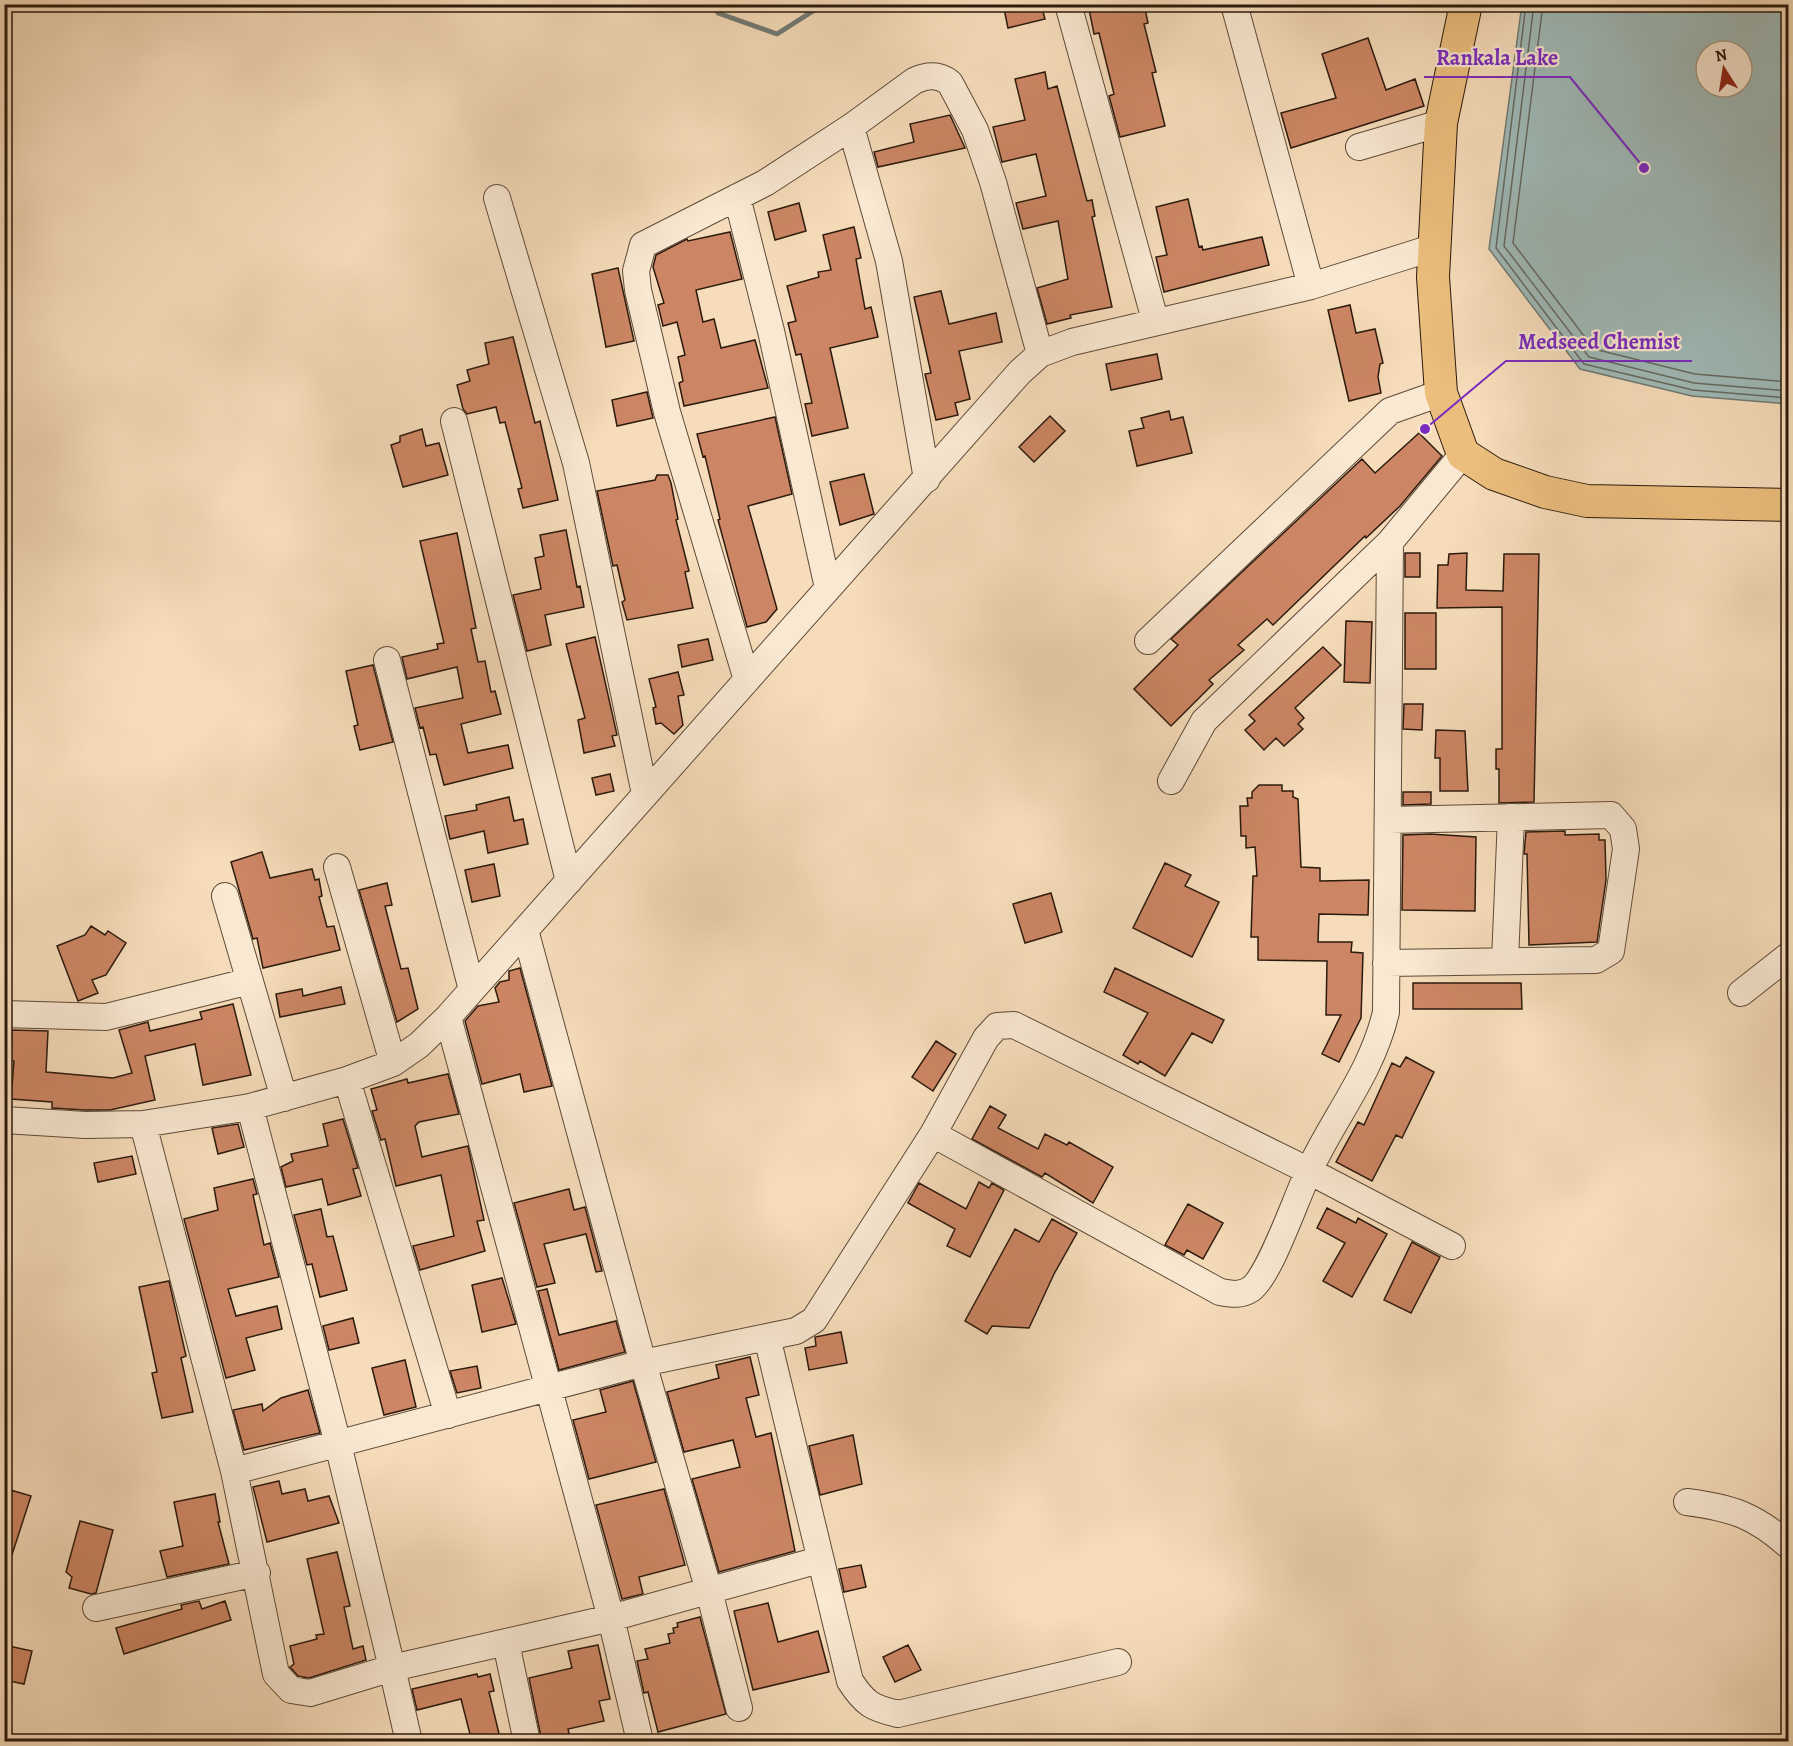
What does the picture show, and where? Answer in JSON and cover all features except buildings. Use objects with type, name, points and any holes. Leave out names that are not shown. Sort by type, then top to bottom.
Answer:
[{"type":"main road","points":[[1466,4],[1441,123],[1434,323],[1441,393],[1463,454],[1494,474],[1545,492],[1587,501],[1788,505]]},
{"type":"street","points":[[1068,4],[1155,320]]},
{"type":"street","points":[[1234,4],[1311,286]]},
{"type":"street","points":[[747,680],[667,412],[636,271],[643,245],[765,183],[924,76],[944,78],[950,83],[975,130],[993,182],[1040,354]]},
{"type":"street","points":[[1359,147],[1441,123]]},
{"type":"street","points":[[851,127],[890,261],[927,479]]},
{"type":"street","points":[[737,197],[771,331],[828,588]]},
{"type":"street","points":[[497,198],[576,463],[645,794]]},
{"type":"street","points":[[4,1120],[85,1125],[143,1124],[250,1107],[347,1080],[393,1063],[419,1045],[448,1017],[1020,372],[1040,354],[1072,342],[1155,320],[1311,286],[1435,247]]},
{"type":"street","points":[[1148,641],[1390,411],[1441,393]]},
{"type":"street","points":[[454,421],[569,881]]},
{"type":"street","points":[[1171,782],[1204,721],[1390,542],[1463,454]]},
{"type":"street","points":[[933,1134],[1220,1292],[1239,1295],[1252,1288],[1265,1269],[1309,1171],[1360,1081],[1381,1033],[1386,1012],[1390,542]]},
{"type":"street","points":[[387,660],[472,990]]},
{"type":"street","points":[[1386,963],[1596,960],[1611,951],[1626,849],[1623,829],[1611,815],[1388,820]]},
{"type":"street","points":[[1504,961],[1511,817]]},
{"type":"street","points":[[337,867],[393,1063]]},
{"type":"street","points":[[225,896],[284,1098]]},
{"type":"street","points":[[525,930],[643,1363],[709,1591],[739,1708]]},
{"type":"street","points":[[1741,993],[1788,956]]},
{"type":"street","points":[[4,1014],[106,1017],[250,981]]},
{"type":"street","points":[[448,1017],[547,1389],[611,1618],[639,1737]]},
{"type":"street","points":[[234,1471],[643,1363],[796,1331],[814,1320],[933,1134],[986,1038],[997,1026],[1014,1025],[1309,1171],[1452,1246]]},
{"type":"street","points":[[347,1080],[448,1415]]},
{"type":"street","points":[[250,1107],[338,1444],[409,1742]]},
{"type":"street","points":[[143,1124],[234,1471],[257,1573],[276,1674],[291,1690],[310,1693],[392,1668],[611,1618],[819,1560]]},
{"type":"street","points":[[767,1337],[850,1681],[859,1695],[872,1708],[898,1714],[1118,1662]]},
{"type":"street","points":[[1687,1502],[1727,1508],[1747,1516],[1788,1545]]},
{"type":"street","points":[[96,1608],[257,1573]]},
{"type":"street","points":[[506,1643],[527,1742]]},
{"type":"water","points":[[1522,4],[1788,5],[1788,404],[1692,396],[1580,369],[1489,249]]},
{"type":"waterway","points":[[715,4],[718,13],[777,34],[824,4]]},
{"type":"place","name":"Rankala Lake","points":[[1644,168]]},
{"type":"place","name":"Medseed Chemist","points":[[1425,429]]}]
